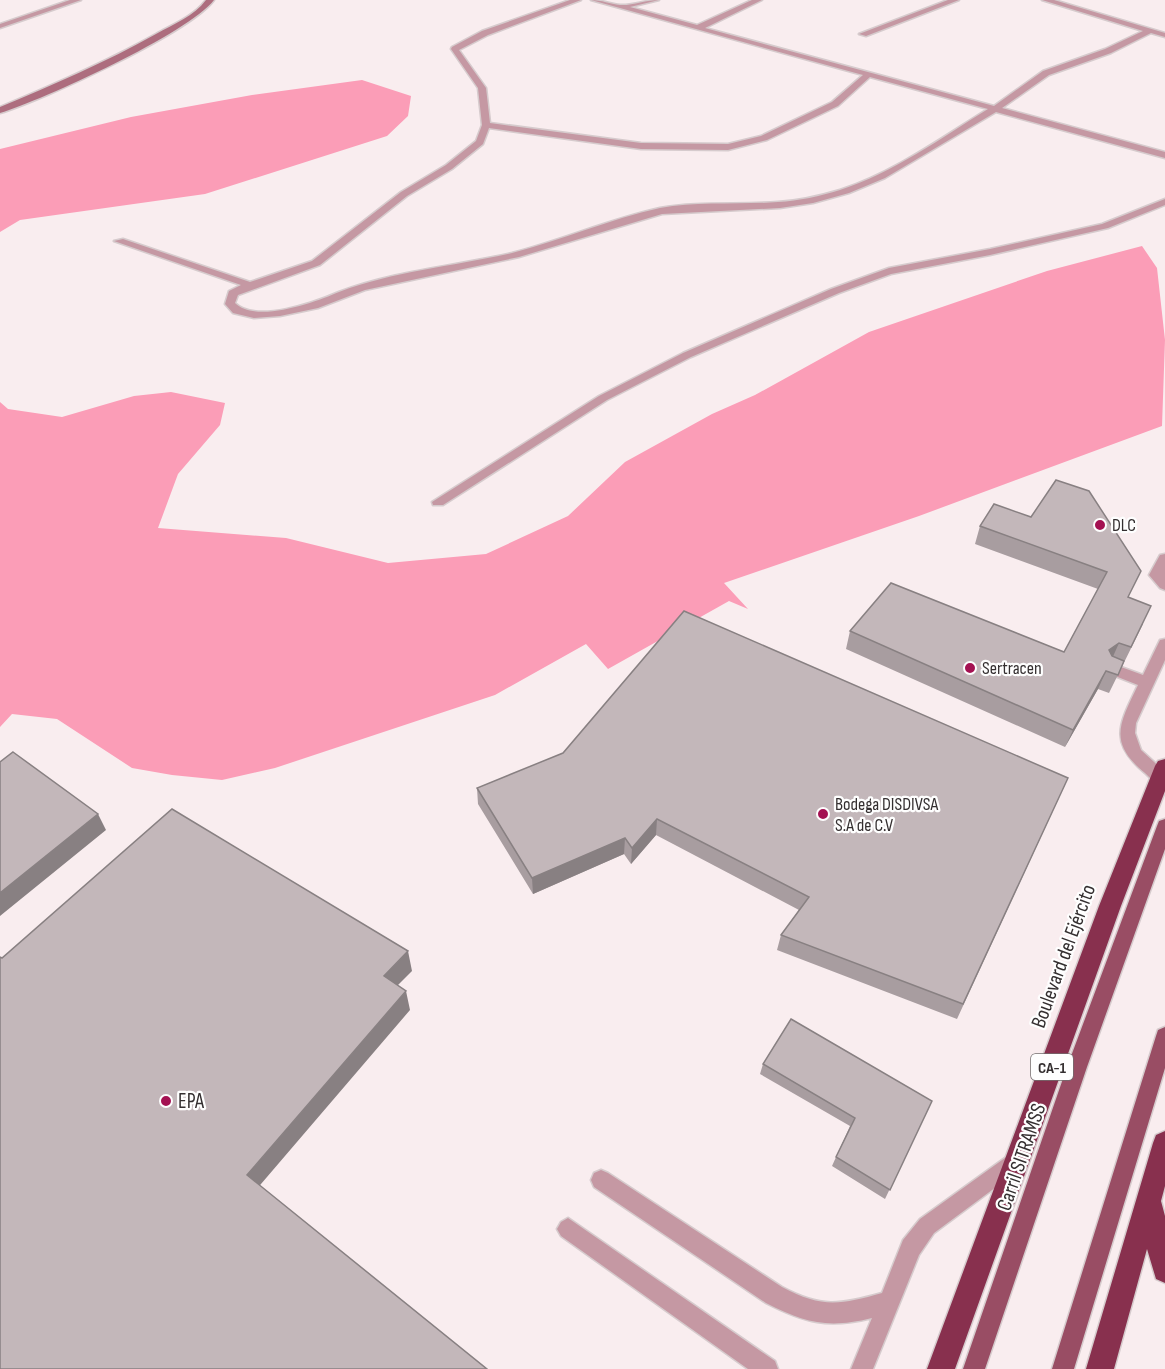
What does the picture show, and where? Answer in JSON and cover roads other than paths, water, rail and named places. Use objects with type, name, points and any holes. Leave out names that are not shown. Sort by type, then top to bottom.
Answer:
[{"type":"highway","name":"Boulevard del Ejército","points":[[941,1369],[1110,906],[1163,772]]},
{"type":"highway","points":[[1100,1369],[1165,1143]]},
{"type":"highway","points":[[1149,1200],[1165,1270]]},
{"type":"main road","points":[[0,110],[90,71],[152,39],[198,12],[210,0]]},
{"type":"main road","name":"Carril SITRAMSS","points":[[974,1369],[1077,1067],[1165,826]]},
{"type":"main road","points":[[1063,1369],[1165,1036]]},
{"type":"street","points":[[42,0],[57,7]]},
{"type":"street","points":[[0,26],[77,0]]},
{"type":"street","points":[[577,0],[485,33],[455,49],[482,88],[486,125],[480,142],[449,167],[404,194],[335,251],[316,263],[233,293],[230,304],[237,311],[254,315],[280,313],[314,306],[362,287],[515,255],[661,211],[699,207],[780,205],[810,201],[846,191],[882,176],[996,108],[1046,73],[1108,51],[1149,31]]},
{"type":"street","points":[[595,0],[1165,155]]},
{"type":"street","points":[[620,7],[655,0]]},
{"type":"street","points":[[700,27],[758,0]]},
{"type":"street","points":[[862,34],[955,0]]},
{"type":"street","points":[[1051,1],[1165,35]]},
{"type":"street","points":[[486,125],[641,146],[728,147],[764,138],[835,104],[868,75]]},
{"type":"street","points":[[438,502],[603,398],[687,355],[835,291],[889,271],[990,252],[1105,226],[1165,202]]},
{"type":"street","points":[[119,241],[250,285]]},
{"type":"street","points":[[1165,558],[1156,575],[1165,585]]},
{"type":"street","points":[[1163,772],[1137,757],[1127,736],[1128,723],[1165,644]]},
{"type":"street","points":[[1110,668],[1147,683]]},
{"type":"street","points":[[862,1369],[911,1248],[927,1226],[1019,1159]]},
{"type":"street","points":[[601,1180],[774,1295],[804,1310],[831,1313],[860,1311],[890,1302]]},
{"type":"street","points":[[568,1229],[767,1369]]},
{"type":"place","name":"DLC","points":[[1100,525]]},
{"type":"place","name":"Sertracen","points":[[970,668]]},
{"type":"place","name":"Bodega DISDIVSA S.A de C.V","points":[[823,814]]},
{"type":"place","name":"EPA","points":[[166,1101]]}]
